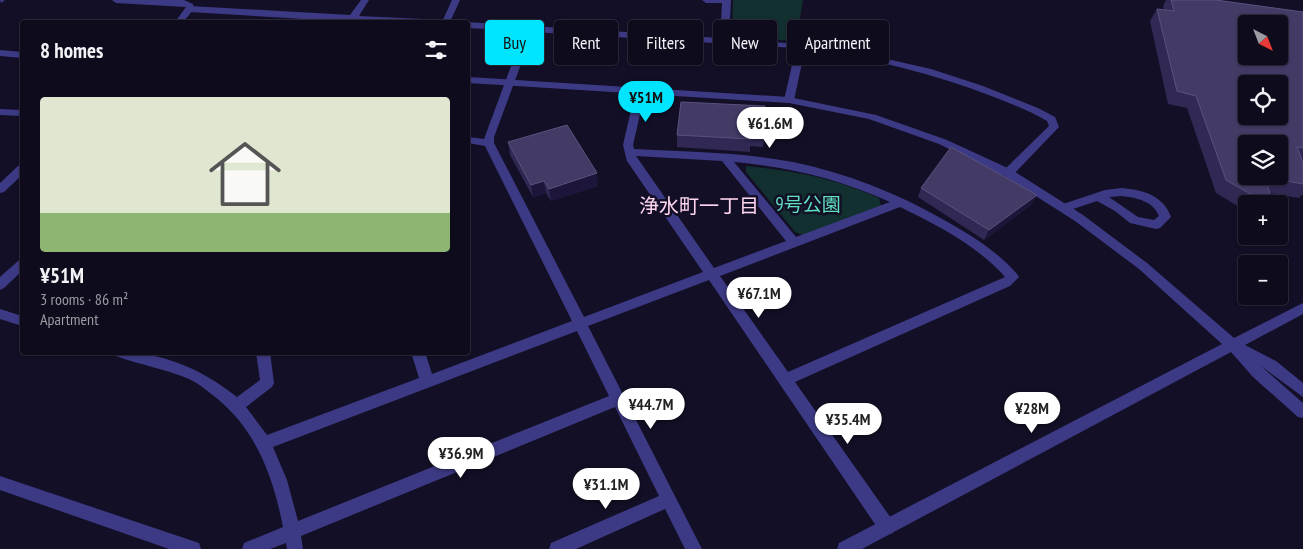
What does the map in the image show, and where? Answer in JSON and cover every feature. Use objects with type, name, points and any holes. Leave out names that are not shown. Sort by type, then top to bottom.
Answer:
[{"type":"street","points":[[116,0],[184,3],[190,6],[190,10]]},
{"type":"street","points":[[231,12],[238,0]]},
{"type":"street","points":[[352,19],[366,0]]},
{"type":"street","points":[[447,20],[456,0]]},
{"type":"street","points":[[706,0],[727,0],[726,20]]},
{"type":"street","points":[[190,10],[376,20]]},
{"type":"street","points":[[181,20],[190,10]]},
{"type":"street","points":[[470,25],[485,26]]},
{"type":"street","points":[[544,29],[713,39]]},
{"type":"street","points":[[0,53],[20,55]]},
{"type":"street","points":[[889,61],[918,68],[990,92],[1051,119],[1054,127],[1008,173]]},
{"type":"street","points":[[517,65],[489,137],[489,143],[694,549]]},
{"type":"street","points":[[789,100],[797,65]]},
{"type":"street","points":[[470,80],[789,100],[834,108],[907,128],[959,149],[1008,173],[1064,208],[1143,266],[1234,346],[1258,373],[1303,412]]},
{"type":"street","points":[[643,90],[639,97],[628,145],[631,158],[888,526]]},
{"type":"street","points":[[0,112],[20,113]]},
{"type":"street","points":[[470,140],[489,143]]},
{"type":"street","points":[[629,152],[770,162],[828,175],[900,202],[930,216],[993,258],[1013,277],[1006,283],[785,380]]},
{"type":"street","points":[[725,158],[794,243]]},
{"type":"street","points":[[0,188],[20,172]]},
{"type":"street","points":[[1064,208],[1098,196],[1121,192],[1148,198],[1161,207],[1165,217],[1156,225],[1134,220],[1119,208],[1098,196]]},
{"type":"street","points":[[265,443],[900,202]]},
{"type":"street","points":[[0,285],[20,266]]},
{"type":"street","points":[[845,549],[1142,391],[1234,346],[1303,308]]},
{"type":"street","points":[[0,314],[20,320]]},
{"type":"street","points":[[1234,346],[1271,365],[1303,391]]},
{"type":"street","points":[[140,355],[195,376],[223,393],[245,413],[265,443],[277,474],[295,549]]},
{"type":"street","points":[[237,406],[267,383],[262,355]]},
{"type":"street","points":[[419,355],[427,382]]},
{"type":"street","points":[[250,549],[618,399]]},
{"type":"street","points":[[0,483],[193,549]]},
{"type":"street","points":[[557,549],[669,499]]},
{"type":"green space","points":[[733,0],[803,0],[800,20],[787,20],[787,40],[777,40],[777,20],[732,20]]},
{"type":"green space","name":"9号公園","points":[[746,166],[781,170],[830,180],[879,198],[881,206],[803,235],[795,232],[746,172]]},
{"type":"building","points":[[1171,0],[1216,0],[1303,12],[1303,148],[1297,147],[1303,163],[1303,184],[1288,181],[1288,135],[1238,135],[1238,185],[1267,185],[1270,195],[1252,195],[1226,180],[1196,96],[1177,91],[1157,9],[1174,11]]},
{"type":"building","points":[[681,102],[765,106],[765,135],[751,134],[751,139],[677,135]]},
{"type":"building","points":[[567,125],[597,173],[549,189],[544,181],[531,185],[508,142]]},
{"type":"building","points":[[951,147],[1037,195],[989,230],[921,188]]},
{"type":"district","name":"浄水町一丁目","points":[[699,206]]}]
